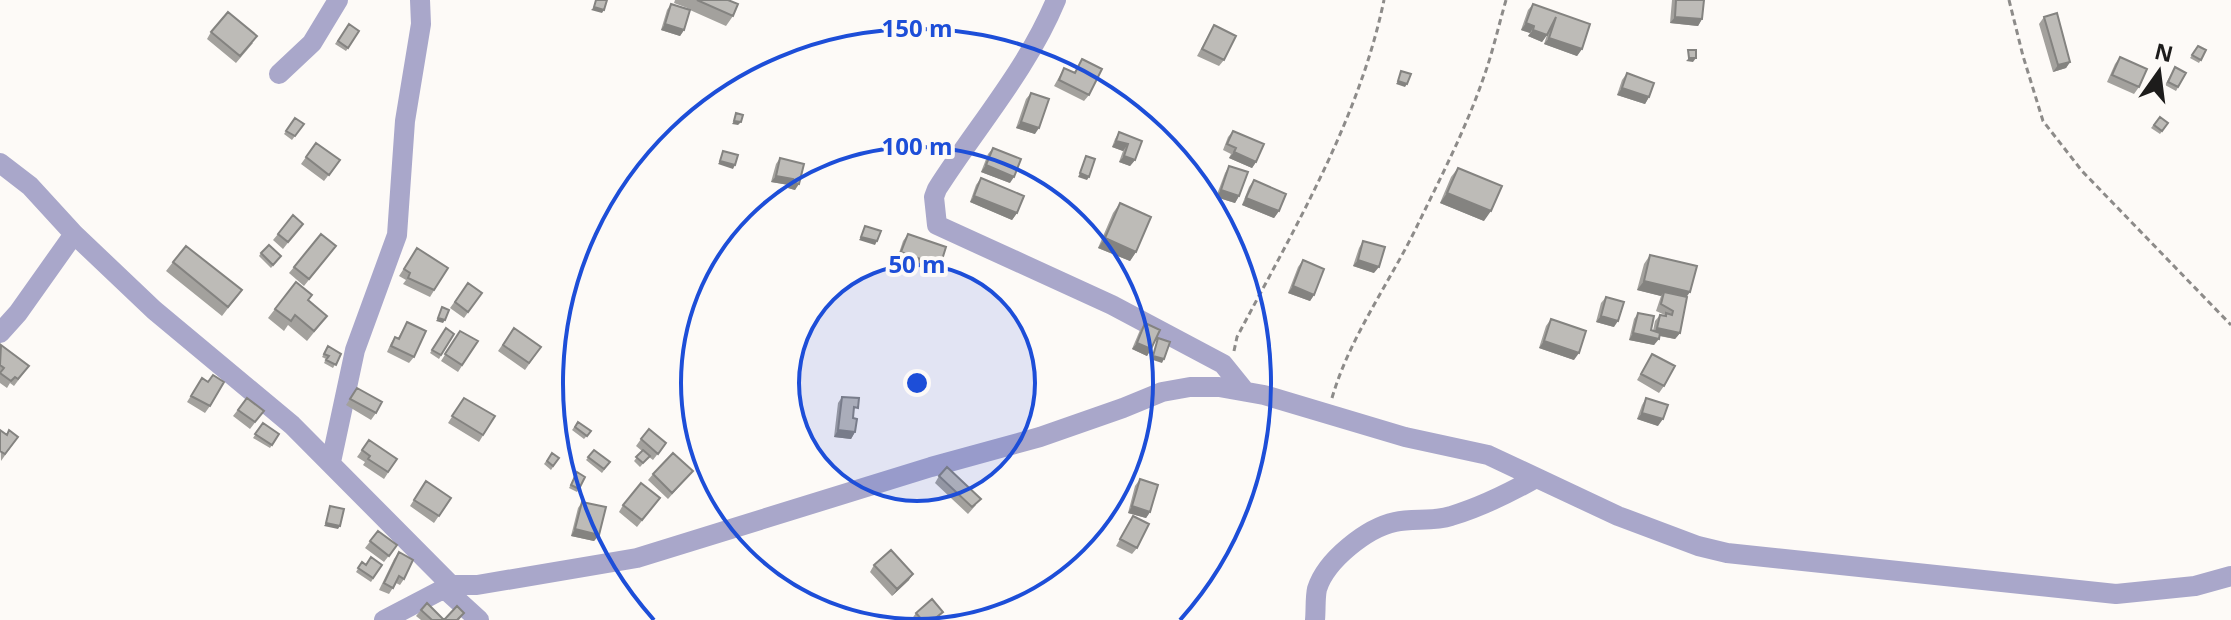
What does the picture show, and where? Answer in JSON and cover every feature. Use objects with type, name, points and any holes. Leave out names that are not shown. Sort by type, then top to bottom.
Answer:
[{"type":"street","points":[[279,74],[312,43],[338,0]]},
{"type":"street","points":[[331,462],[355,350],[397,235],[405,121],[421,24],[420,0]]},
{"type":"street","points":[[1056,0],[1043,33],[937,189],[934,197],[937,225],[1112,305],[1223,364],[1238,382]]},
{"type":"street","points":[[0,163],[30,186],[74,234],[154,310],[292,425],[331,462],[479,620]]},
{"type":"street","points":[[0,333],[18,313],[74,234]]},
{"type":"street","points":[[384,620],[448,587],[477,585],[637,558],[931,467],[1040,437],[1162,392],[1238,382],[1405,437],[1488,455],[1662,535],[1727,553],[2116,594],[2195,586],[2231,576]]},
{"type":"street","points":[[1315,620],[1317,589],[1324,576],[1334,562],[1368,533],[1398,521],[1452,516],[1536,478]]},
{"type":"path","points":[[1238,382],[1232,361],[1237,337],[1348,116],[1374,46],[1384,0]]},
{"type":"path","points":[[1327,413],[1337,379],[1464,129],[1494,48],[1506,0]]},
{"type":"path","points":[[2009,0],[2043,121],[2082,171],[2231,325]]},
{"type":"building","points":[[596,0],[607,0],[604,10],[594,7]]},
{"type":"building","points":[[697,0],[728,0],[738,4],[733,16]]},
{"type":"building","points":[[1676,0],[1704,0],[1702,19],[1675,17]]},
{"type":"building","points":[[671,4],[690,10],[684,30],[665,24]]},
{"type":"building","points":[[1533,4],[1590,24],[1582,49],[1549,38],[1556,17],[1547,35],[1533,30],[1534,26],[1526,23]]},
{"type":"building","points":[[228,12],[257,36],[240,56],[211,32]]},
{"type":"building","points":[[2057,13],[2070,62],[2058,65],[2044,17]]},
{"type":"building","points":[[349,24],[359,31],[348,48],[338,41]]},
{"type":"building","points":[[1214,25],[1236,36],[1224,60],[1202,49]]},
{"type":"building","points":[[2198,46],[2206,50],[2201,60],[2192,55]]},
{"type":"building","points":[[1688,50],[1696,50],[1696,58],[1689,58]]},
{"type":"building","points":[[2120,57],[2147,69],[2139,87],[2112,75]]},
{"type":"building","points":[[1082,59],[1102,69],[1089,95],[1059,80],[1064,68],[1075,73]]},
{"type":"building","points":[[2175,67],[2186,73],[2178,87],[2168,82]]},
{"type":"building","points":[[1401,71],[1411,74],[1407,84],[1398,81]]},
{"type":"building","points":[[1627,73],[1654,83],[1649,97],[1622,88]]},
{"type":"building","points":[[1031,93],[1049,99],[1039,128],[1021,122]]},
{"type":"building","points":[[736,113],[743,115],[741,122],[734,121]]},
{"type":"building","points":[[2160,117],[2168,123],[2162,131],[2154,125]]},
{"type":"building","points":[[295,118],[304,124],[295,136],[286,131]]},
{"type":"building","points":[[1233,131],[1264,144],[1256,162],[1234,152],[1236,148],[1227,144]]},
{"type":"building","points":[[1119,132],[1142,141],[1135,160],[1124,156],[1128,144],[1116,141]]},
{"type":"building","points":[[316,143],[340,160],[329,175],[306,157]]},
{"type":"building","points":[[993,148],[1021,159],[1014,177],[986,165]]},
{"type":"building","points":[[723,151],[738,155],[735,165],[720,161]]},
{"type":"building","points":[[1086,156],[1095,159],[1089,177],[1080,173]]},
{"type":"building","points":[[780,158],[804,164],[799,184],[792,182],[793,179],[776,176]]},
{"type":"building","points":[[1229,166],[1248,172],[1239,196],[1221,190]]},
{"type":"building","points":[[1458,168],[1502,186],[1491,211],[1447,193]]},
{"type":"building","points":[[981,178],[1024,196],[1017,213],[974,196]]},
{"type":"building","points":[[1254,180],[1286,194],[1279,211],[1246,198]]},
{"type":"building","points":[[1120,203],[1151,217],[1136,252],[1105,238]]},
{"type":"building","points":[[293,215],[303,224],[288,242],[278,234]]},
{"type":"building","points":[[865,226],[881,231],[877,241],[861,237]]},
{"type":"building","points":[[321,234],[336,246],[309,279],[294,267]]},
{"type":"building","points":[[908,234],[946,247],[940,266],[901,252]]},
{"type":"building","points":[[1363,241],[1385,247],[1379,267],[1358,260]]},
{"type":"building","points":[[269,245],[281,256],[273,265],[261,253]]},
{"type":"building","points":[[186,246],[242,290],[228,307],[173,262]]},
{"type":"building","points":[[417,248],[448,268],[434,290],[408,278],[410,273],[404,269]]},
{"type":"building","points":[[1650,255],[1697,266],[1690,292],[1644,281]]},
{"type":"building","points":[[1303,260],[1324,269],[1314,295],[1293,286]]},
{"type":"building","points":[[296,282],[312,295],[308,300],[327,316],[314,331],[295,315],[291,321],[275,309]]},
{"type":"building","points":[[468,283],[482,293],[468,312],[455,302]]},
{"type":"building","points":[[1664,292],[1687,297],[1680,333],[1657,328],[1660,315],[1672,315],[1673,311],[1661,304]]},
{"type":"building","points":[[1606,297],[1624,302],[1618,321],[1601,316]]},
{"type":"building","points":[[442,307],[449,310],[445,320],[438,318]]},
{"type":"building","points":[[1638,313],[1654,316],[1651,330],[1660,333],[1659,339],[1633,333]]},
{"type":"building","points":[[1551,319],[1586,331],[1579,353],[1544,341]]},
{"type":"building","points":[[407,322],[426,331],[414,357],[391,346],[395,337],[399,339]]},
{"type":"building","points":[[1145,323],[1160,330],[1151,349],[1137,343]]},
{"type":"building","points":[[446,328],[454,334],[441,355],[432,350]]},
{"type":"building","points":[[514,328],[541,347],[529,363],[503,345]]},
{"type":"building","points":[[460,331],[478,341],[462,365],[445,354]]},
{"type":"building","points":[[1158,338],[1170,342],[1164,359],[1153,356]]},
{"type":"building","points":[[1,345],[29,366],[18,379],[15,377],[11,381],[0,373],[4,368],[0,365]]},
{"type":"building","points":[[328,346],[341,354],[336,365],[326,360],[329,356],[324,354]]},
{"type":"building","points":[[1652,354],[1675,366],[1664,386],[1641,374]]},
{"type":"building","points":[[213,375],[224,382],[210,406],[191,396],[202,378],[208,382]]},
{"type":"building","points":[[357,388],[382,402],[376,413],[350,399]]},
{"type":"building","points":[[842,397],[859,398],[858,408],[854,407],[853,418],[857,419],[855,432],[838,430]]},
{"type":"building","points":[[247,398],[264,411],[255,422],[238,410]]},
{"type":"building","points":[[464,398],[495,416],[483,435],[452,416]]},
{"type":"building","points":[[1646,398],[1668,405],[1663,419],[1642,413]]},
{"type":"building","points":[[578,422],[591,431],[587,436],[575,427]]},
{"type":"building","points":[[263,423],[279,434],[272,445],[255,434]]},
{"type":"building","points":[[649,429],[666,443],[658,454],[641,439]]},
{"type":"building","points":[[0,430],[7,435],[9,430],[18,437],[5,454],[0,451]]},
{"type":"building","points":[[369,440],[397,459],[388,472],[368,459],[370,456],[362,450]]},
{"type":"building","points":[[594,450],[610,462],[604,469],[588,457]]},
{"type":"building","points":[[643,450],[650,456],[643,463],[636,457]]},
{"type":"building","points":[[552,453],[559,458],[553,466],[547,461]]},
{"type":"building","points":[[673,453],[693,471],[672,493],[653,474]]},
{"type":"building","points":[[947,467],[981,499],[972,507],[939,476]]},
{"type":"building","points":[[577,472],[585,477],[579,489],[571,485]]},
{"type":"building","points":[[1140,479],[1158,485],[1150,512],[1132,506]]},
{"type":"building","points":[[426,481],[451,498],[439,516],[414,500]]},
{"type":"building","points":[[641,483],[660,498],[642,520],[623,505]]},
{"type":"building","points":[[582,502],[606,507],[599,535],[575,529]]},
{"type":"building","points":[[330,506],[344,509],[340,526],[326,523]]},
{"type":"building","points":[[1133,516],[1149,524],[1137,548],[1120,539]]},
{"type":"building","points":[[378,531],[397,545],[389,556],[370,541]]},
{"type":"building","points":[[891,550],[913,574],[897,589],[874,565]]},
{"type":"building","points":[[399,552],[413,560],[404,579],[399,576],[393,588],[384,583]]},
{"type":"building","points":[[371,557],[382,565],[373,578],[358,568],[362,562],[366,565]]},
{"type":"building","points":[[932,599],[943,612],[933,620],[922,620],[916,613]]},
{"type":"building","points":[[427,603],[444,620],[432,620],[421,610]]},
{"type":"building","points":[[457,606],[464,613],[457,620],[444,620]]}]
